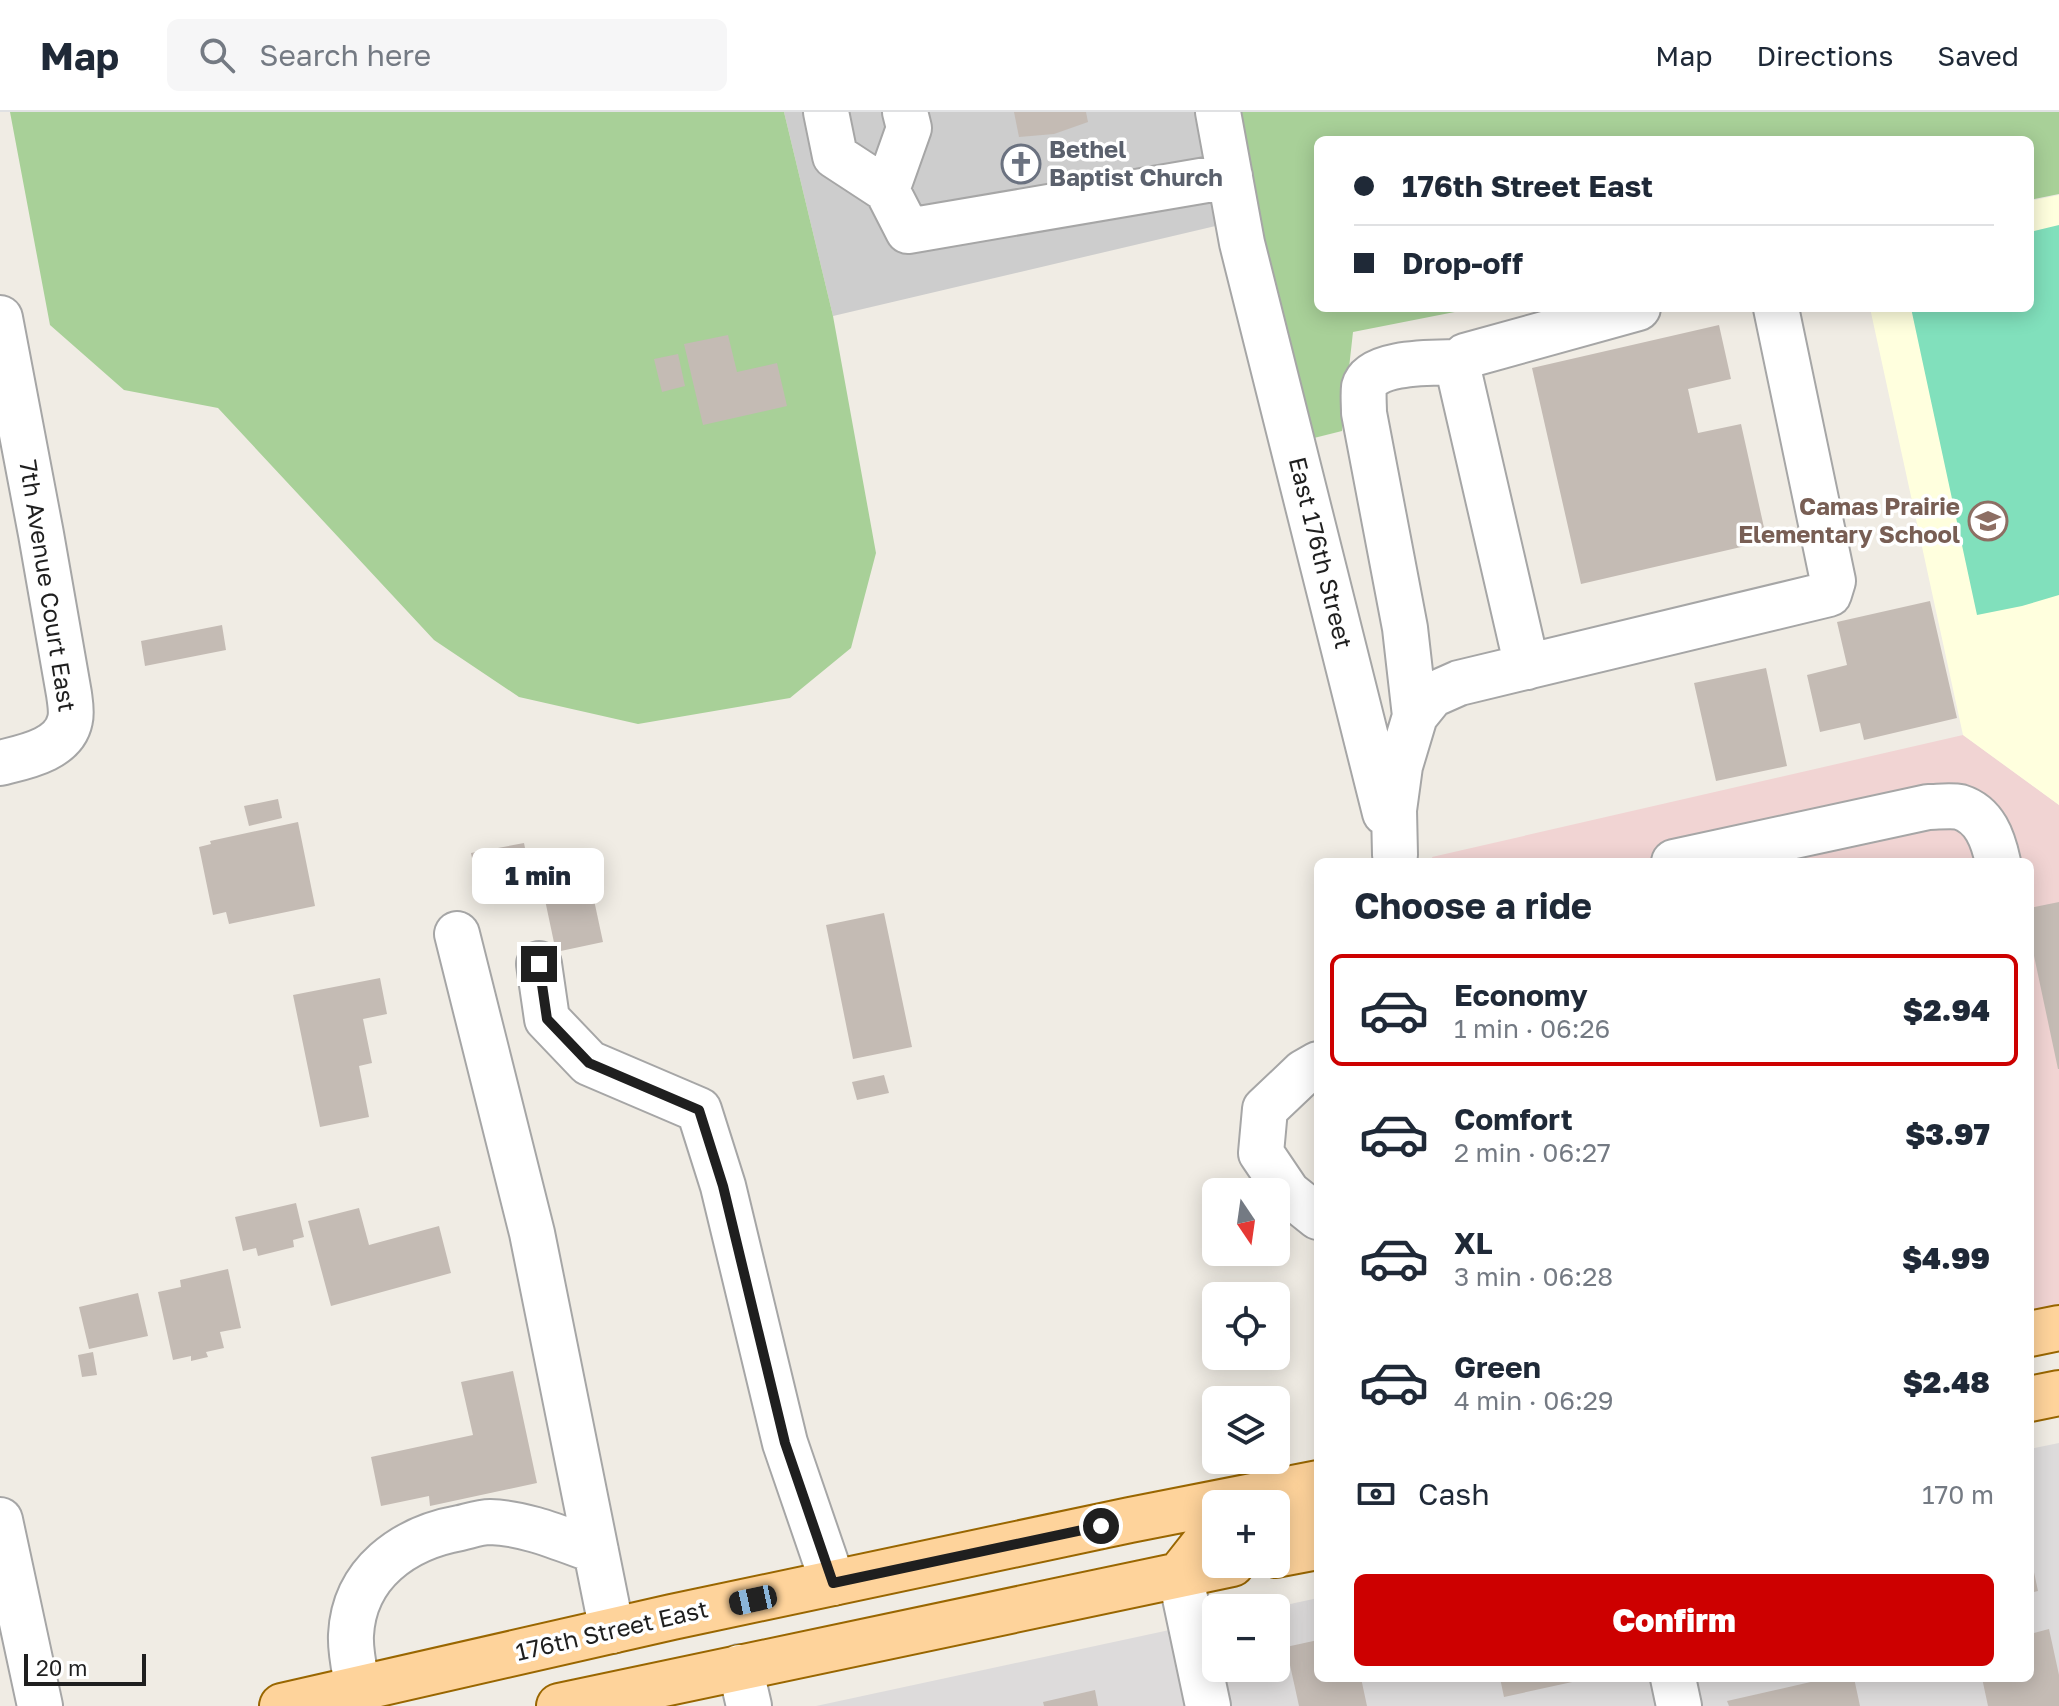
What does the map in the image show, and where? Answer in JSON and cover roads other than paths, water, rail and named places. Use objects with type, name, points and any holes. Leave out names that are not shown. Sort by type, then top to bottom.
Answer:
[{"type":"main road","points":[[2034,1333],[2059,1328]]},
{"type":"main road","points":[[2034,1398],[2059,1393]]},
{"type":"main road","name":"176th Street East","points":[[282,1706],[833,1583],[1314,1484]]},
{"type":"main road","points":[[1290,1520],[1314,1515]]},
{"type":"main road","points":[[1180,1574],[1202,1546]]},
{"type":"main road","points":[[1290,1552],[1314,1548]]},
{"type":"main road","points":[[559,1706],[744,1686],[1202,1570]]},
{"type":"street","points":[[826,112],[835,156],[887,190],[908,231],[1230,176]]},
{"type":"street","points":[[887,190],[909,128],[905,112]]},
{"type":"street","name":"East 176th Street","points":[[1218,112],[1242,243],[1396,858]]},
{"type":"street","points":[[1527,667],[1459,362],[1465,356],[1624,312]]},
{"type":"street","points":[[1415,716],[1432,695],[1459,683],[1829,594],[1833,581],[1777,312]]},
{"type":"street","name":"7th Avenue Court East","points":[[0,318],[41,534],[71,718],[67,731],[53,743],[35,754],[0,763]]},
{"type":"street","points":[[1396,858],[1394,810],[1400,766],[1415,716],[1405,628],[1364,413],[1365,385],[1373,373],[1398,366],[1459,362]]},
{"type":"street","points":[[1692,858],[1928,807],[1959,807],[1982,821],[1994,843],[1997,858]]},
{"type":"street","points":[[457,934],[532,1233],[612,1631]]},
{"type":"street","points":[[539,964],[547,1019],[589,1063],[699,1110],[723,1186],[785,1443],[833,1583]]},
{"type":"street","points":[[1314,1066],[1265,1109],[1261,1153],[1288,1193],[1314,1214]]},
{"type":"street","points":[[0,1520],[40,1706]]},
{"type":"street","points":[[358,1690],[350,1636],[355,1608],[378,1569],[395,1553],[415,1541],[437,1532],[489,1522],[528,1528],[596,1551]]},
{"type":"street","points":[[1180,1574],[1208,1706]]},
{"type":"street","points":[[1674,1682],[1679,1706]]},
{"type":"place","name":"Bethel Baptist Church","points":[[1021,164]]},
{"type":"place","name":"Camas Prairie Elementary School","points":[[1988,521]]}]
